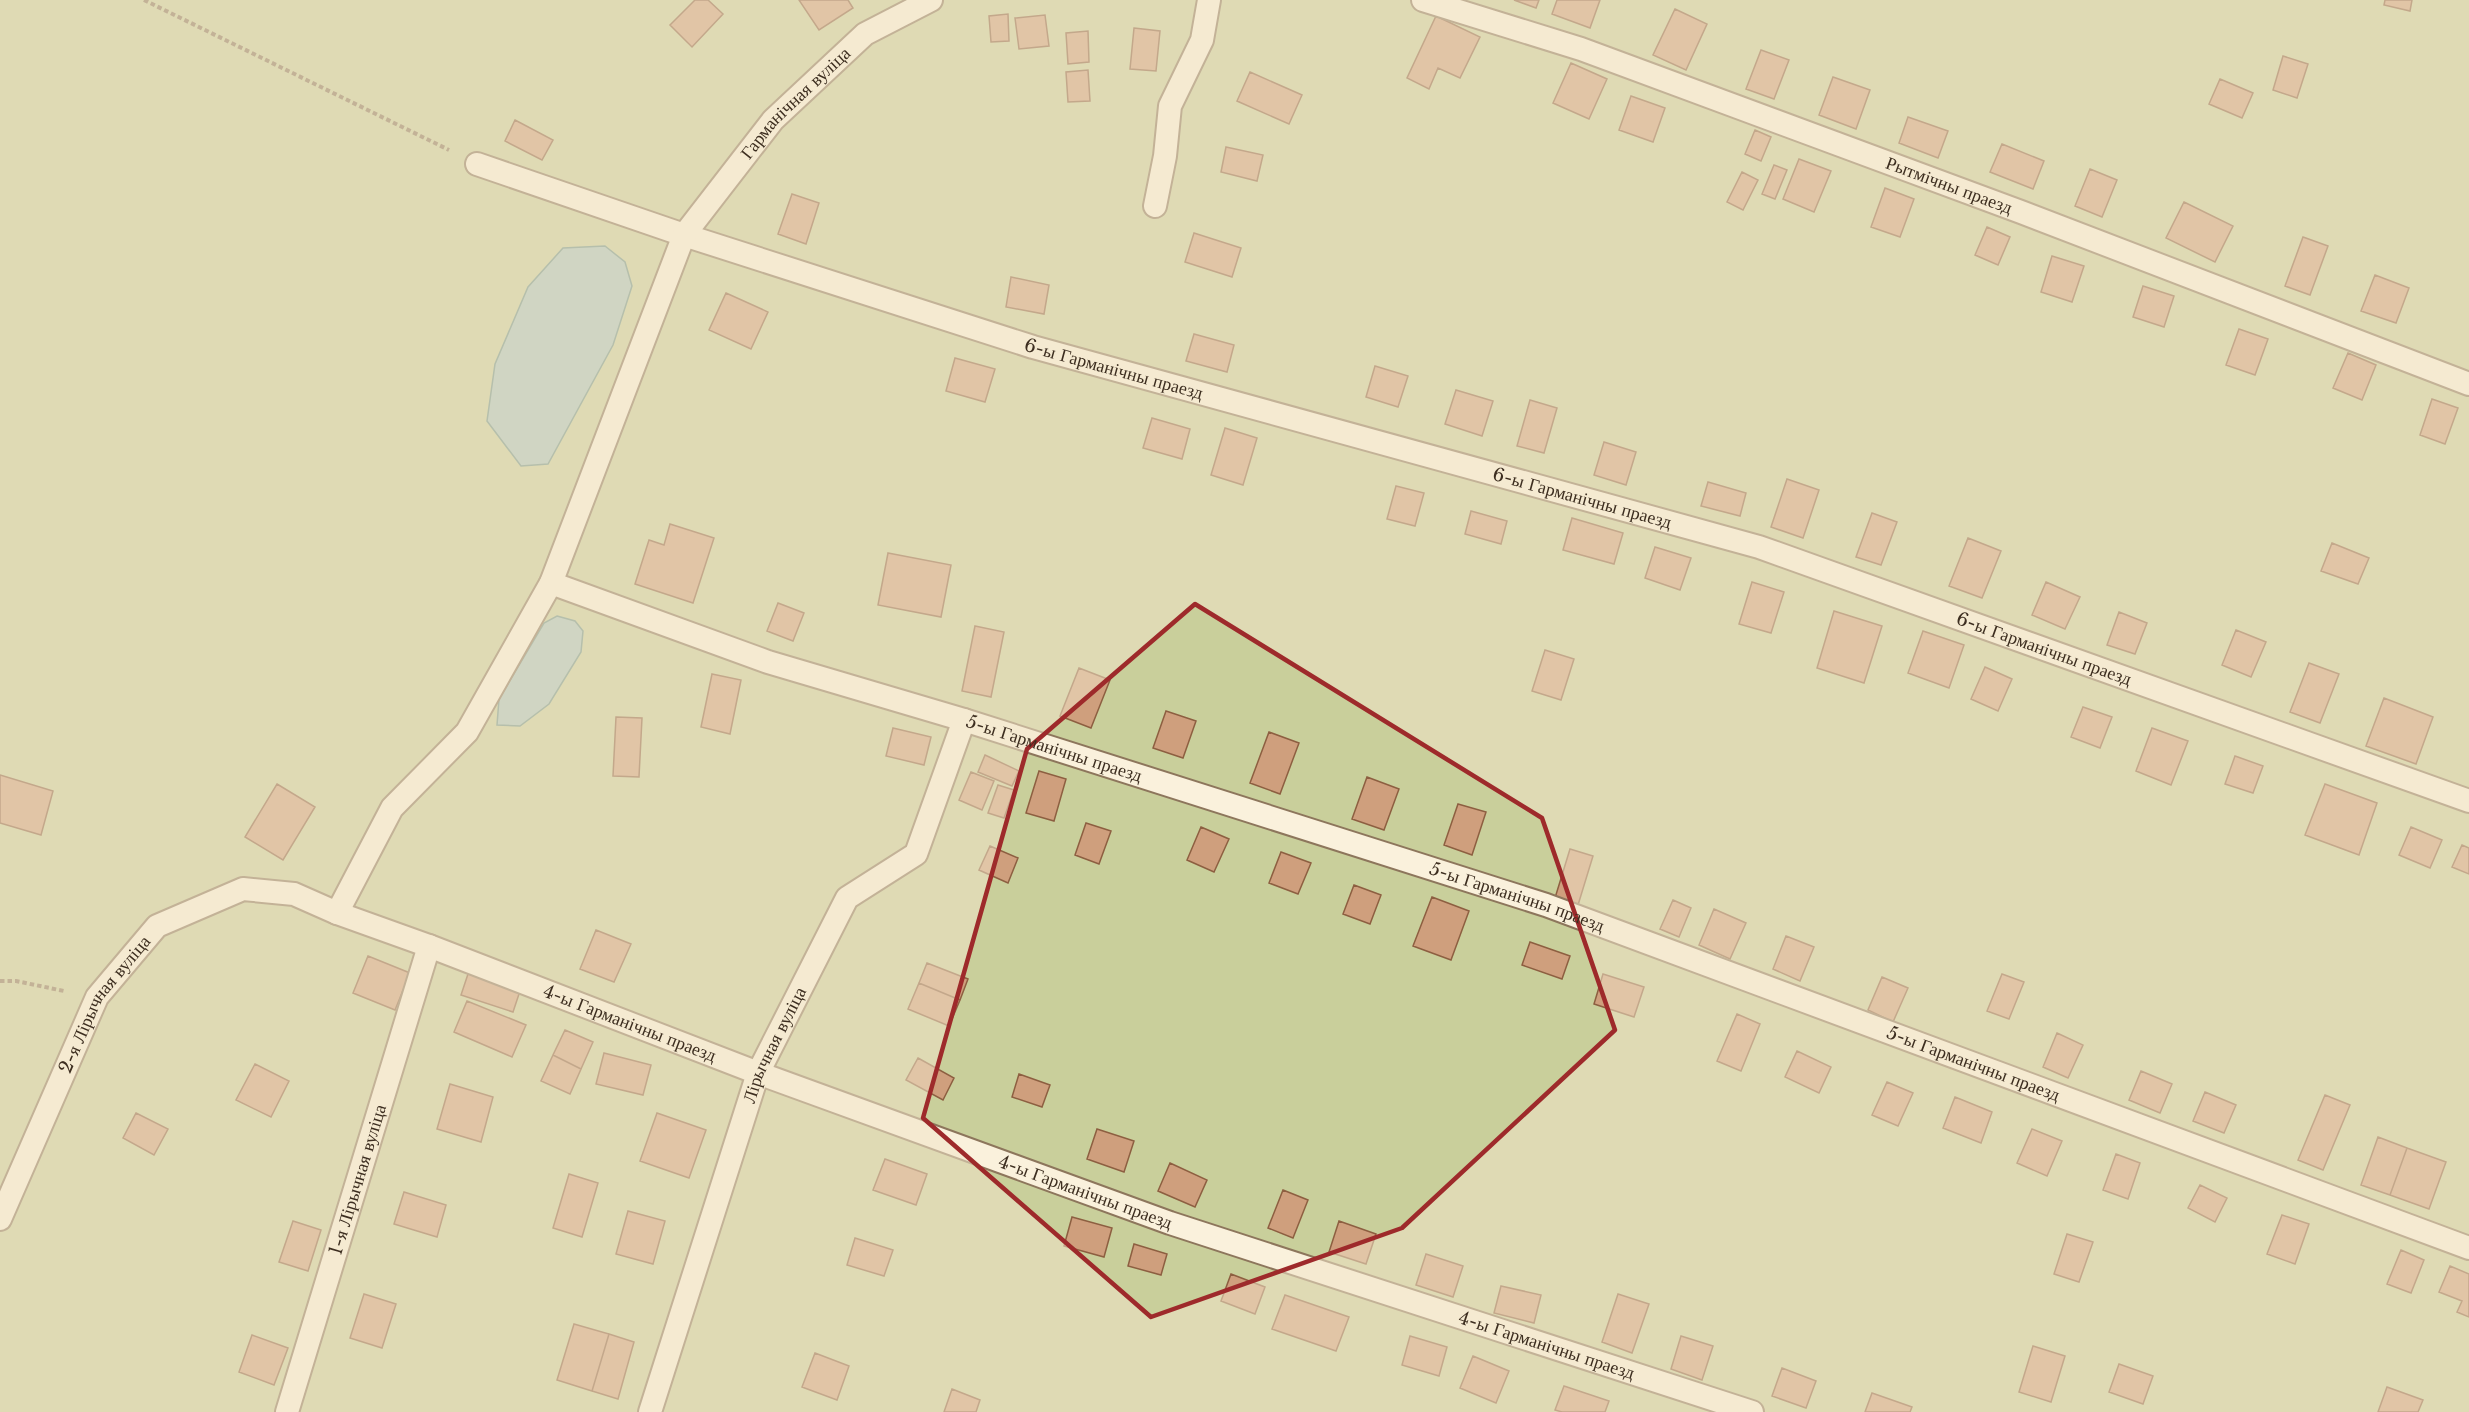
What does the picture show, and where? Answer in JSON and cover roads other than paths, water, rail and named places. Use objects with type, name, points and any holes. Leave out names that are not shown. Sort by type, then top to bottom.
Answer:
[{"type":"lane","name":"Гарманічная вуліца","points":[[337,913],[392,808],[467,732],[551,583],[684,235],[774,120],[865,34],[931,0]]},
{"type":"lane","points":[[1155,206],[1165,156],[1170,106],[1202,40],[1209,0]]},
{"type":"lane","name":"Рытмічны праезд","points":[[1423,0],[1581,49],[2022,212],[2469,384]]},
{"type":"lane","name":"6-ы Гарманічны праезд","points":[[477,164],[684,235],[1033,347],[1759,546],[2469,801]]},
{"type":"lane","name":"5-ы Гарманічны праезд","points":[[551,583],[768,662],[964,720],[1546,905],[2469,1248]]},
{"type":"lane","name":"Лірычная вуліца","points":[[650,1412],[758,1073],[847,898],[916,854],[964,720]]},
{"type":"lane","name":"2-я Лірычная вуліца","points":[[0,1220],[97,997],[157,926],[243,890],[294,894],[337,913],[429,946]]},
{"type":"lane","name":"4-ы Гарманічны праезд","points":[[429,946],[758,1073],[1170,1223],[1752,1412]]},
{"type":"lane","name":"1-я Лірычная вуліца","points":[[287,1412],[429,946]]},
{"type":"water","points":[[605,246],[625,262],[632,286],[613,345],[548,464],[521,466],[487,421],[495,364],[528,287],[563,248]]},
{"type":"water","points":[[557,616],[575,621],[583,631],[581,652],[549,704],[520,726],[497,725],[499,699],[544,623]]}]
